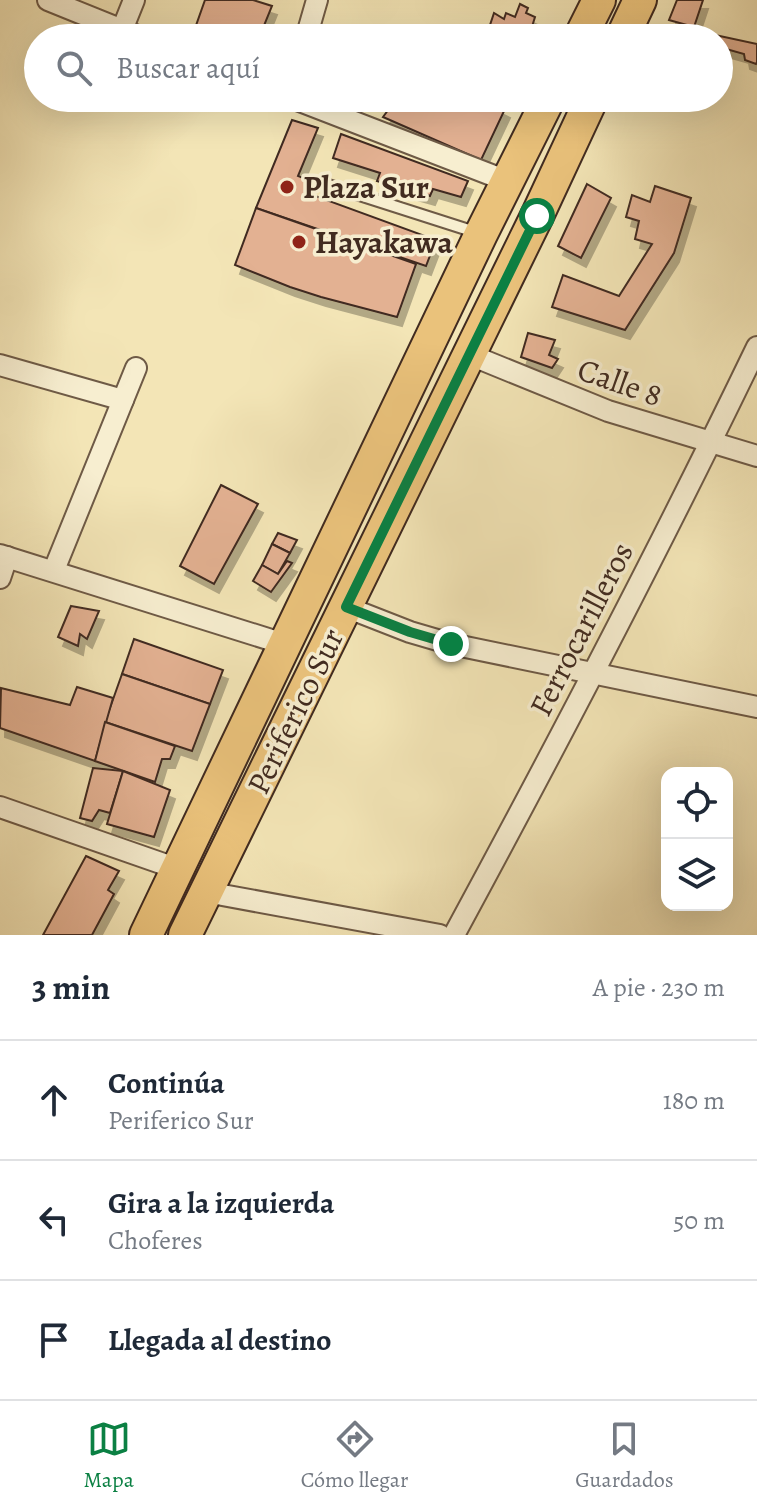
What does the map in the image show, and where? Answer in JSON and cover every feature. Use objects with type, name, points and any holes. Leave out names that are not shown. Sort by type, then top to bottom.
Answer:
[{"type":"main road","points":[[587,24],[599,0]]},
{"type":"main road","points":[[629,24],[640,0]]},
{"type":"main road","name":"Periferico Sur","points":[[146,935],[542,112]]},
{"type":"main road","name":"Periferico Sur","points":[[185,935],[585,112]]},
{"type":"street","points":[[48,0],[107,24]]},
{"type":"street","points":[[124,24],[134,0]]},
{"type":"street","points":[[310,24],[317,0]]},
{"type":"street","points":[[328,112],[507,181]]},
{"type":"street","name":"Ferrocarilleros","points":[[454,935],[592,674],[757,347]]},
{"type":"street","name":"Calle 8","points":[[468,354],[608,411],[757,456]]},
{"type":"street","points":[[0,365],[123,400]]},
{"type":"street","points":[[54,570],[136,368]]},
{"type":"street","points":[[0,578],[4,556],[284,644]]},
{"type":"street","points":[[346,607],[429,639],[757,707]]},
{"type":"street","points":[[0,807],[178,869]]},
{"type":"street","points":[[206,892],[440,935]]},
{"type":"lane","points":[[322,183],[481,234]]},
{"type":"building","points":[[205,0],[253,0],[272,6],[265,24],[197,24]]},
{"type":"building","points":[[677,0],[703,0],[695,24],[669,20]]},
{"type":"building","points":[[520,4],[528,8],[526,13],[535,17],[533,24],[490,24],[494,13],[504,19],[506,13],[515,17]]},
{"type":"building","points":[[733,39],[757,44],[756,64],[745,60],[744,54],[733,51]]},
{"type":"building","points":[[387,112],[504,112],[481,160],[383,117]]},
{"type":"building","name":"Plaza Sur","points":[[292,120],[318,128],[298,176],[311,181],[307,193],[436,240],[426,266],[256,208]]},
{"type":"building","points":[[341,134],[468,181],[461,197],[433,189],[430,196],[377,181],[380,173],[333,158]]},
{"type":"building","points":[[587,184],[611,198],[581,258],[558,246]]},
{"type":"building","points":[[655,186],[691,198],[674,253],[625,330],[552,307],[563,275],[619,296],[652,244],[635,239],[639,221],[626,217],[632,195],[650,202]]},
{"type":"building","name":"Hayakawa","points":[[256,208],[416,264],[397,317],[321,297],[235,265]]},
{"type":"building","points":[[528,333],[555,340],[549,355],[558,359],[552,368],[521,357]]},
{"type":"building","points":[[221,485],[258,504],[214,584],[180,566]]},
{"type":"building","points":[[278,533],[297,540],[290,553],[272,544]]},
{"type":"building","points":[[272,544],[290,553],[278,574],[262,565]]},
{"type":"building","points":[[287,561],[292,563],[271,592],[253,581],[262,565],[278,574]]},
{"type":"building","points":[[71,606],[99,611],[87,639],[80,634],[78,646],[58,637]]},
{"type":"building","points":[[134,639],[223,670],[210,704],[122,674]]},
{"type":"building","points":[[122,674],[210,704],[192,751],[105,722]]},
{"type":"building","points":[[77,687],[113,698],[95,761],[0,728],[1,688],[70,705]]},
{"type":"building","points":[[105,722],[175,746],[170,759],[162,759],[155,782],[95,761]]},
{"type":"building","points":[[93,768],[123,771],[110,813],[99,810],[92,821],[80,818]]},
{"type":"building","points":[[123,771],[170,790],[154,837],[107,824]]},
{"type":"building","points":[[86,856],[119,871],[108,890],[114,894],[92,935],[43,935]]},
{"type":"place","name":"Plaza Sur","points":[[287,187]]},
{"type":"place","name":"Hayakawa","points":[[299,242]]},
{"type":"route","points":[[451,644],[429,639],[346,607],[537,216]]}]
